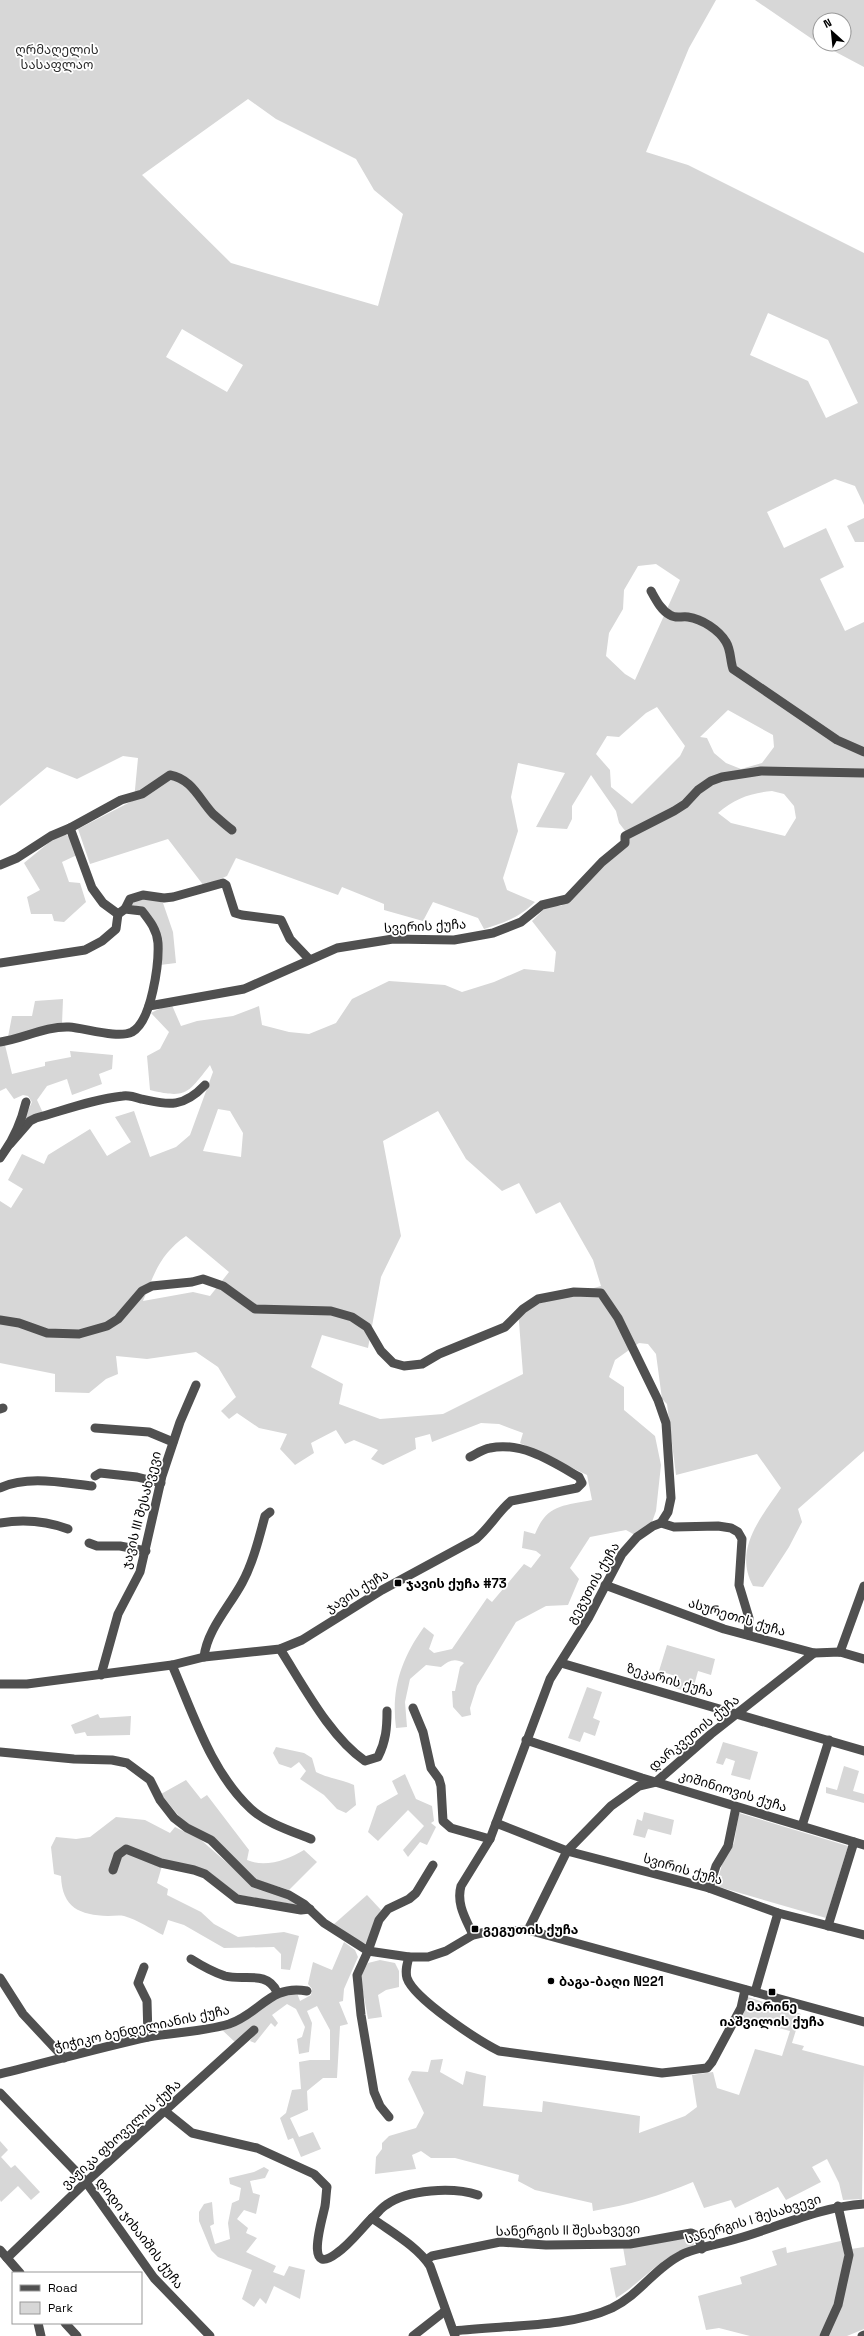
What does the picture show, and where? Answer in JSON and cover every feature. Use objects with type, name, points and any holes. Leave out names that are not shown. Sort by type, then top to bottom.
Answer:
[{"type":"street","points":[[651,591],[661,608],[670,615],[676,618],[687,617],[699,620],[722,636],[728,643],[734,669],[837,740],[864,752]]},
{"type":"street","name":"სვერის ქუჩა","points":[[149,1006],[244,989],[309,959],[337,948],[393,938],[454,940],[493,933],[521,922],[542,905],[567,899],[602,862],[625,843],[625,836],[674,811],[685,804],[698,790],[711,781],[722,777],[761,771],[864,773]]},
{"type":"street","points":[[0,865],[17,858],[51,836],[70,828],[121,800],[142,794],[170,775],[181,777],[194,789],[212,813],[232,830]]},
{"type":"street","points":[[0,1042],[67,1027],[124,1034],[133,1031],[141,1022],[149,1006],[157,959],[158,942],[153,924],[142,911],[121,911],[103,903],[92,888],[70,828]]},
{"type":"street","points":[[0,963],[85,950],[102,941],[116,928],[121,911],[130,900],[143,895],[164,898],[174,897],[223,883],[226,885],[235,913],[281,920],[290,939],[309,959]]},
{"type":"street","points":[[0,1158],[30,1121],[36,1118],[106,1098],[125,1095],[169,1104],[182,1102],[196,1094],[205,1085]]},
{"type":"street","points":[[10,1144],[22,1119],[26,1102]]},
{"type":"street","points":[[0,1320],[19,1323],[47,1333],[79,1334],[107,1326],[118,1318],[142,1291],[152,1286],[192,1282],[203,1279],[222,1286],[255,1309],[331,1312],[352,1317],[367,1327],[381,1351],[393,1363],[404,1366],[422,1364],[439,1354],[505,1326],[523,1309],[538,1299],[574,1292],[601,1293],[618,1318],[658,1400],[666,1423],[671,1498],[668,1512],[662,1523],[674,1527],[718,1526],[731,1528],[738,1532],[742,1539],[739,1585],[750,1624],[748,1635]]},
{"type":"street","name":"ჯავის III შესახვევი","points":[[101,1674],[118,1614],[140,1572],[161,1483],[173,1442],[196,1385]]},
{"type":"street","name":"ჯავის III შესახვევი","points":[[95,1428],[148,1432],[173,1442]]},
{"type":"street","name":"ჯავის ქუჩა","points":[[0,1684],[27,1684],[172,1665],[204,1657],[280,1649],[302,1640],[382,1590],[476,1539],[489,1528],[503,1508],[511,1502],[577,1488],[582,1483],[579,1477],[535,1453],[511,1447],[490,1448],[470,1456]]},
{"type":"street","points":[[96,1476],[100,1473],[137,1477],[161,1483]]},
{"type":"street","points":[[0,1488],[18,1482],[54,1482],[92,1486]]},
{"type":"street","points":[[204,1657],[205,1646],[213,1630],[244,1579],[265,1516],[270,1512]]},
{"type":"street","points":[[0,1523],[13,1521],[48,1522],[68,1529]]},
{"type":"street","name":"გეგუთის ქუჩა","points":[[473,1935],[460,1904],[459,1895],[461,1886],[490,1839],[550,1679],[589,1617],[622,1554],[637,1537],[652,1526],[662,1523]]},
{"type":"street","points":[[89,1543],[97,1546],[120,1546],[146,1551]]},
{"type":"street","name":"ასურეთის ქუჩა","points":[[605,1585],[724,1629],[814,1653],[840,1652],[864,1659]]},
{"type":"street","points":[[840,1652],[864,1586]]},
{"type":"street","points":[[280,1649],[330,1725],[352,1751],[365,1761],[378,1757],[383,1746],[386,1736],[387,1711]]},
{"type":"street","name":"დარკვეთის ქუჩა","points":[[528,1930],[567,1851],[611,1806],[639,1786],[656,1782],[738,1713],[814,1653]]},
{"type":"street","name":"ზეკარის ქუჩა","points":[[561,1663],[738,1713],[864,1751]]},
{"type":"street","points":[[172,1665],[208,1750],[222,1773],[251,1809],[265,1819],[310,1839]]},
{"type":"street","points":[[414,1708],[423,1732],[431,1768],[439,1779],[441,1786],[444,1821],[451,1828],[490,1839]]},
{"type":"street","name":"კიშინიოვის ქუჩა","points":[[526,1740],[656,1782],[864,1844]]},
{"type":"street","points":[[802,1826],[829,1740]]},
{"type":"street","points":[[0,1752],[74,1759],[112,1760],[128,1763],[150,1780],[160,1800],[174,1818],[187,1828],[211,1840],[254,1883],[289,1895],[310,1909],[338,1934],[368,1951],[409,1957],[428,1957],[446,1951],[473,1935],[486,1932],[528,1930],[864,2022]]},
{"type":"street","points":[[709,1888],[716,1866],[728,1846],[736,1806]]},
{"type":"street","name":"სვირის ქუჩა","points":[[496,1823],[567,1851],[709,1888],[778,1913],[864,1936]]},
{"type":"street","points":[[828,1926],[854,1842]]},
{"type":"street","points":[[113,1870],[118,1855],[126,1849],[132,1850],[161,1863],[194,1870],[205,1874],[237,1899],[301,1910],[310,1909]]},
{"type":"street","points":[[389,2117],[380,2106],[374,2092],[361,2014],[357,1975],[368,1951],[379,1920],[388,1909],[409,1899],[416,1893],[433,1866]]},
{"type":"street","points":[[409,1957],[406,1968],[407,1979],[417,1993],[477,2040],[499,2052],[662,2073],[707,2068],[712,2062],[750,1991],[778,1913]]},
{"type":"street","points":[[191,1959],[203,1967],[226,1976],[265,1979],[273,1984],[277,1992]]},
{"type":"street","points":[[144,1967],[138,1984],[148,2007],[148,2037]]},
{"type":"street","points":[[0,1978],[23,2014],[64,2058]]},
{"type":"street","name":"ჭიჭიკო ბენდელიანის ქუჩა","points":[[0,2074],[148,2037],[227,2024],[248,2015],[277,1992],[294,1988],[307,1991]]},
{"type":"street","name":"ვაჟიკა ფხოველის ქუჩა","points":[[7,2258],[86,2182],[166,2112],[254,2030]]},
{"type":"street","name":"დიდი ჯიხაიშის ქუჩა","points":[[0,2093],[86,2182],[154,2278],[210,2336]]},
{"type":"street","points":[[166,2112],[192,2133],[257,2148],[314,2174],[327,2187],[316,2244],[316,2250],[322,2257],[330,2258],[339,2252],[385,2205],[411,2195],[456,2190],[478,2195]]},
{"type":"street","name":"სანერგის I შესახვევი","points":[[454,2333],[582,2318],[611,2308],[638,2291],[661,2268],[682,2254],[838,2206],[864,2204]]},
{"type":"street","points":[[824,2336],[838,2306],[849,2255],[838,2206]]},
{"type":"street","points":[[372,2218],[426,2260],[454,2333]]},
{"type":"street","name":"სანერგის II შესახვევი","points":[[426,2260],[432,2256],[500,2242],[546,2245],[630,2244],[691,2233],[698,2236],[702,2249]]},
{"type":"street","points":[[0,2250],[19,2272]]},
{"type":"street","points":[[413,2336],[445,2311]]},
{"type":"street","points":[[38,2324],[41,2336]]},
{"type":"street","points":[[66,2324],[77,2336]]},
{"type":"green space","name":"ღრმაღელის სასაფლაო","points":[[0,0],[716,0],[689,48],[646,152],[688,165],[864,253],[864,505],[855,486],[835,479],[767,512],[784,548],[826,528],[844,567],[820,579],[845,631],[864,622],[864,1451],[798,1509],[802,1522],[789,1547],[763,1587],[753,1586],[748,1572],[746,1559],[748,1547],[758,1522],[781,1488],[757,1454],[676,1475],[667,1404],[662,1399],[656,1354],[648,1344],[639,1343],[615,1360],[609,1377],[624,1387],[624,1410],[655,1436],[661,1465],[656,1511],[652,1522],[635,1535],[626,1530],[590,1537],[570,1568],[579,1579],[568,1605],[546,1606],[516,1622],[477,1686],[470,1708],[471,1715],[462,1717],[453,1707],[452,1691],[455,1691],[460,1667],[464,1663],[455,1660],[449,1661],[441,1667],[426,1665],[410,1679],[405,1702],[407,1727],[396,1728],[395,1700],[400,1675],[409,1651],[424,1627],[434,1635],[429,1649],[434,1653],[452,1649],[487,1598],[492,1602],[524,1564],[531,1568],[541,1555],[536,1551],[522,1548],[524,1531],[535,1534],[545,1517],[557,1508],[564,1505],[592,1500],[587,1475],[520,1443],[523,1433],[499,1424],[481,1423],[432,1442],[430,1434],[415,1438],[416,1449],[383,1465],[371,1459],[378,1450],[354,1440],[345,1444],[336,1430],[311,1443],[314,1453],[295,1465],[280,1449],[287,1434],[259,1428],[237,1413],[229,1419],[221,1411],[236,1397],[218,1367],[196,1352],[147,1359],[116,1356],[118,1374],[106,1379],[89,1393],[55,1392],[55,1374],[0,1363],[0,1201],[11,1208],[23,1189],[8,1180],[22,1154],[44,1164],[48,1155],[90,1129],[107,1156],[131,1142],[115,1117],[134,1111],[150,1157],[176,1147],[190,1135],[213,1072],[210,1065],[191,1088],[179,1093],[162,1093],[150,1090],[147,1056],[160,1049],[169,1032],[151,1013],[171,1003],[181,1026],[197,1021],[233,1016],[259,1006],[262,1025],[289,1032],[309,1034],[336,1023],[352,999],[389,981],[445,985],[462,992],[494,982],[524,969],[554,972],[556,952],[532,921],[547,906],[561,906],[571,899],[630,837],[619,823],[616,811],[591,775],[572,806],[572,819],[567,829],[536,827],[565,773],[518,763],[511,797],[518,831],[503,878],[507,890],[535,902],[524,912],[511,919],[484,929],[478,918],[433,902],[423,921],[384,910],[384,904],[342,887],[338,895],[236,858],[227,876],[204,886],[168,839],[90,864],[78,829],[134,800],[138,758],[123,756],[77,779],[47,767],[0,806]],"holes":[[[248,99],[276,119],[356,159],[374,190],[403,214],[378,306],[231,263],[142,175]],[[768,313],[828,340],[858,403],[826,418],[808,381],[750,355]],[[182,329],[243,365],[227,392],[166,357]],[[656,564],[680,580],[635,680],[625,674],[606,656],[609,633],[623,609],[624,590],[638,566]],[[657,707],[685,746],[680,756],[632,804],[611,787],[610,770],[596,754],[607,736],[619,737],[646,713]],[[728,710],[773,735],[774,747],[762,763],[741,769],[726,763],[714,753],[707,738],[700,737]],[[772,791],[784,794],[794,806],[796,818],[785,836],[731,823],[718,813],[736,800],[757,793]],[[218,1109],[230,1111],[243,1133],[241,1157],[203,1151]],[[438,1111],[466,1159],[502,1191],[519,1183],[536,1214],[560,1202],[593,1260],[601,1286],[518,1309],[523,1374],[443,1414],[380,1419],[339,1404],[343,1384],[311,1367],[322,1335],[368,1348],[381,1277],[401,1236],[383,1141]],[[186,1236],[229,1272],[210,1296],[193,1292],[143,1301],[155,1273],[164,1257]]]},
{"type":"green space","points":[[755,0],[864,0],[864,67],[836,52],[852,52],[852,12],[812,12],[812,39]]},
{"type":"green space","points":[[864,518],[864,542],[855,542],[847,526]]},
{"type":"green space","points":[[65,834],[71,838],[77,855],[62,862],[69,882],[80,883],[86,902],[64,922],[54,921],[52,914],[31,914],[27,897],[40,890],[24,863],[57,836]]},
{"type":"green space","points":[[153,898],[163,903],[173,932],[176,963],[160,965],[159,936],[153,918],[147,911],[140,907],[129,905],[139,899]]},
{"type":"green space","points":[[63,999],[62,1024],[8,1037],[12,1016],[32,1016],[35,1001]]},
{"type":"green space","points":[[0,1045],[5,1045],[12,1074],[45,1066],[45,1062],[71,1057],[70,1051],[113,1055],[112,1069],[99,1074],[102,1084],[72,1095],[67,1079],[47,1086],[37,1100],[43,1113],[17,1134],[32,1102],[28,1096],[23,1095],[14,1099],[6,1088],[0,1091]]},
{"type":"green space","points":[[667,1645],[715,1659],[711,1675],[698,1671],[692,1693],[675,1688],[679,1677],[659,1671]]},
{"type":"green space","points":[[587,1687],[602,1692],[593,1718],[600,1721],[595,1736],[584,1732],[580,1742],[568,1738]]},
{"type":"green space","points":[[98,1714],[100,1718],[131,1716],[130,1735],[87,1736],[85,1732],[75,1734],[71,1725]]},
{"type":"green space","points":[[723,1742],[758,1752],[750,1780],[731,1775],[735,1761],[726,1758],[723,1765],[716,1763]]},
{"type":"green space","points":[[276,1747],[304,1753],[312,1758],[316,1772],[354,1785],[356,1805],[346,1813],[337,1809],[324,1795],[300,1779],[306,1771],[299,1762],[291,1768],[279,1764],[273,1753]]},
{"type":"green space","points":[[844,1766],[859,1771],[853,1791],[864,1794],[864,1803],[826,1793],[826,1787],[837,1790]]},
{"type":"green space","points":[[405,1774],[416,1799],[432,1806],[434,1821],[431,1823],[436,1827],[427,1845],[420,1842],[408,1857],[403,1850],[424,1826],[408,1810],[378,1841],[368,1832],[377,1806],[398,1794],[392,1781]]},
{"type":"green space","points":[[186,1780],[201,1799],[207,1795],[249,1850],[247,1860],[261,1863],[276,1862],[291,1857],[304,1850],[317,1862],[289,1890],[254,1879],[182,1820],[161,1794]]},
{"type":"green space","points":[[644,1812],[674,1820],[671,1835],[648,1829],[645,1838],[633,1835],[637,1819],[642,1821]]},
{"type":"green space","points":[[739,1813],[848,1846],[826,1918],[716,1886],[723,1861],[734,1843]]},
{"type":"green space","points":[[116,1817],[145,1820],[170,1833],[175,1827],[201,1840],[249,1882],[294,1900],[297,1905],[239,1895],[208,1871],[162,1866],[157,1883],[168,1889],[167,1895],[201,1912],[214,1924],[238,1937],[284,1932],[299,1936],[290,1970],[281,1969],[281,1954],[274,1947],[224,1948],[184,1925],[168,1920],[163,1935],[124,1916],[89,1914],[74,1908],[65,1896],[61,1876],[54,1874],[51,1847],[56,1837],[76,1839],[90,1837]]},
{"type":"green space","points":[[367,1895],[381,1910],[367,1944],[352,1939],[333,1925]]},
{"type":"green space","points":[[344,1942],[355,1950],[358,1957],[344,1989],[343,2001],[339,2002],[348,2024],[340,2026],[337,2078],[323,2078],[307,2091],[308,2110],[290,2118],[299,2137],[313,2132],[321,2149],[301,2157],[293,2138],[288,2140],[280,2118],[286,2113],[292,2090],[301,2089],[299,2062],[310,2060],[330,2060],[330,2030],[317,2006],[307,2011],[312,2023],[309,2052],[299,2054],[297,2039],[302,2037],[305,2027],[296,2009],[287,2004],[272,2015],[278,2023],[275,2027],[271,2023],[255,2043],[250,2041],[256,2032],[236,2043],[220,2028],[278,1997],[297,1993],[300,2001],[311,1995],[312,1989],[308,1984],[313,1962],[332,1970]]},
{"type":"green space","points":[[380,1960],[395,1963],[399,1971],[399,1987],[386,1990],[378,1995],[382,2017],[368,2019],[360,1975],[368,1963]]},
{"type":"green space","points":[[748,1997],[801,2014],[792,2043],[804,2046],[802,2050],[864,2066],[862,2199],[843,2200],[839,2183],[827,2159],[812,2167],[821,2182],[786,2200],[778,2187],[735,2208],[731,2200],[704,2208],[693,2182],[644,2200],[593,2211],[592,2203],[535,2190],[518,2181],[519,2175],[455,2158],[431,2158],[421,2151],[412,2155],[416,2169],[375,2174],[376,2157],[382,2149],[382,2143],[389,2136],[416,2128],[424,2113],[408,2079],[412,2071],[428,2072],[431,2060],[443,2059],[440,2072],[463,2085],[466,2071],[486,2076],[483,2106],[542,2112],[543,2101],[640,2116],[639,2133],[685,2116],[697,2107],[692,2075],[713,2072],[717,2088],[739,2095],[755,2049],[782,2056],[790,2031],[740,2018]]},
{"type":"green space","points":[[0,2141],[8,2150],[1,2157],[11,2168],[15,2165],[40,2192],[31,2200],[18,2186],[1,2202]]},
{"type":"green space","points":[[264,2167],[269,2170],[265,2178],[250,2181],[253,2193],[260,2195],[256,2214],[244,2210],[237,2219],[248,2228],[246,2233],[257,2238],[246,2252],[276,2266],[273,2272],[284,2276],[289,2266],[305,2270],[300,2299],[274,2286],[266,2304],[260,2298],[254,2307],[242,2299],[252,2270],[218,2257],[211,2250],[199,2221],[199,2212],[204,2204],[212,2202],[214,2224],[210,2226],[215,2244],[230,2239],[228,2223],[232,2203],[239,2200],[241,2188],[230,2184],[229,2178],[254,2172]]},
{"type":"green space","points":[[689,2236],[693,2238],[694,2244],[692,2247],[661,2262],[626,2292],[616,2298],[610,2268],[626,2265],[623,2247]]},
{"type":"green space","points":[[845,2240],[845,2253],[838,2290],[835,2301],[819,2336],[750,2336],[719,2328],[706,2330],[698,2296],[742,2284],[740,2277],[777,2265],[772,2251],[786,2247],[787,2253]]},
{"type":"green space","points":[[864,2247],[864,2329],[847,2336],[827,2336],[851,2249]]},
{"type":"place","name":"ჯავის ქუჩა #73","points":[[398,1583]]},
{"type":"place","name":"გეგუთის ქუჩა","points":[[475,1929]]},
{"type":"place","name":"ბაგა-ბაღი №21","points":[[551,1981]]},
{"type":"place","name":"მარინე იაშვილის ქუჩა","points":[[772,1992]]}]
